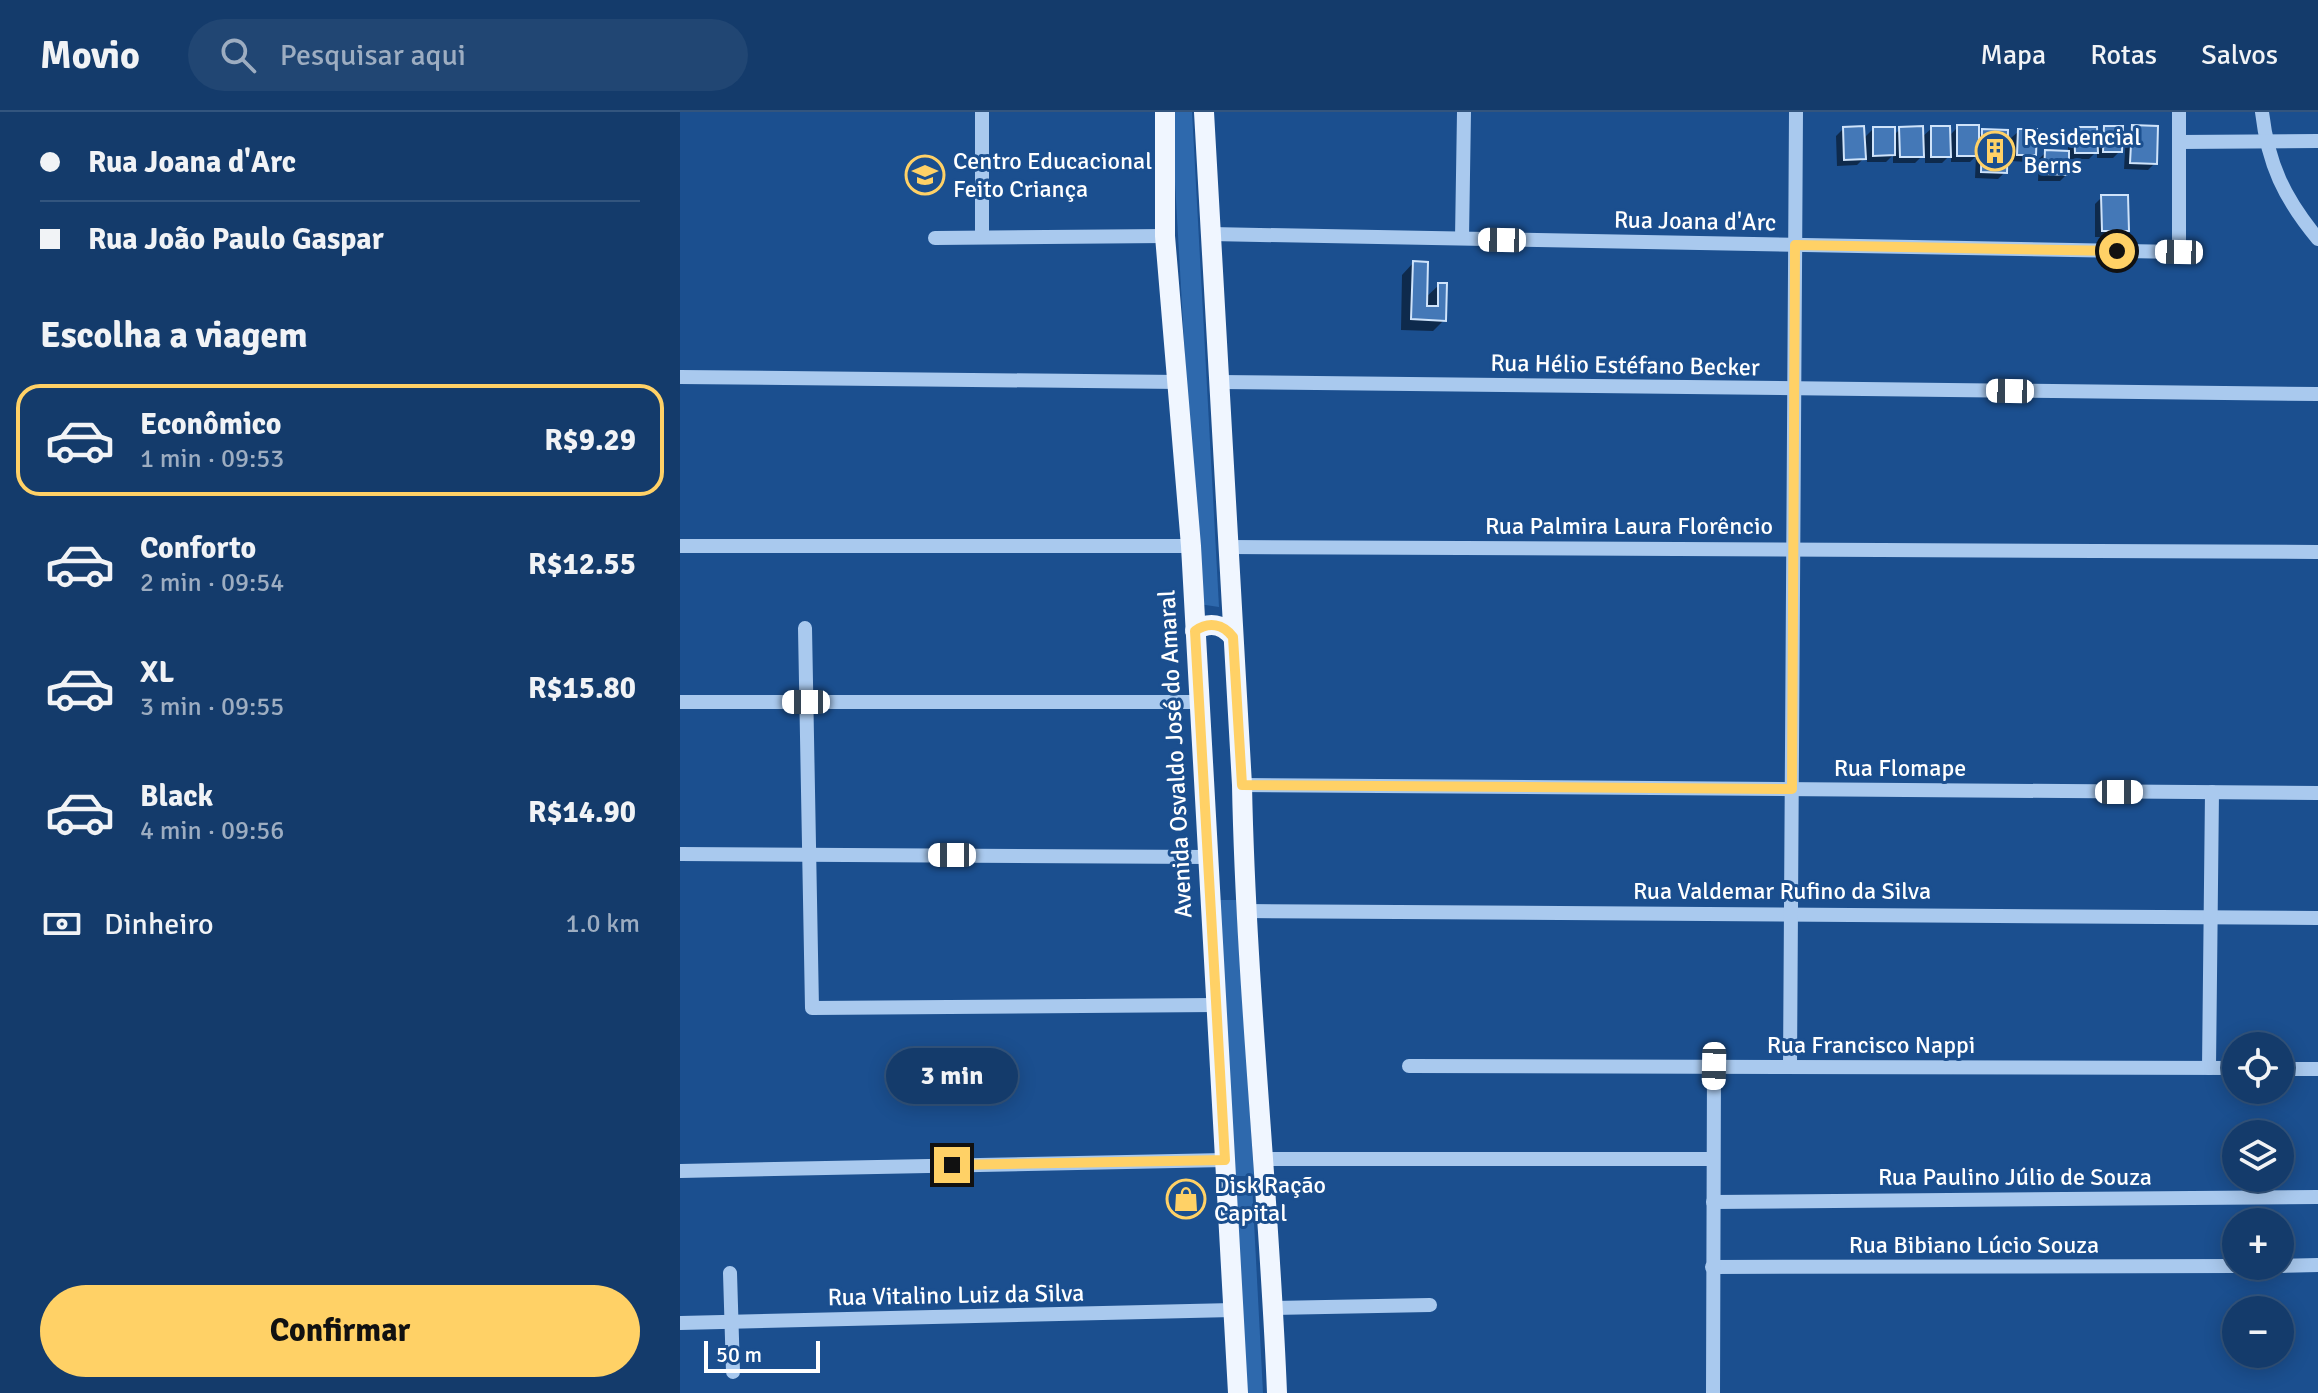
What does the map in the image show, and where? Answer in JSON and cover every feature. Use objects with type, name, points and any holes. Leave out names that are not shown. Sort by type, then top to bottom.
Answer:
[{"type":"main road","name":"Avenida Osvaldo José do Amaral","points":[[1165,112],[1165,236],[1191,546],[1238,1393]]},
{"type":"main road","points":[[1204,112],[1242,785],[1245,911],[1264,1159],[1277,1393]]},
{"type":"main road","points":[[1195,631],[1216,625],[1223,627],[1233,637]]},
{"type":"street","points":[[982,112],[982,236]]},
{"type":"street","points":[[1462,238],[1464,112]]},
{"type":"street","points":[[1790,1066],[1796,112]]},
{"type":"street","points":[[2179,112],[2179,142],[2318,141]]},
{"type":"street","points":[[2262,112],[2265,141],[2279,182],[2318,239]]},
{"type":"street","name":"Rua Joana d'Arc","points":[[1211,234],[2179,252],[2179,142]]},
{"type":"street","points":[[935,238],[1165,236]]},
{"type":"street","points":[[680,377],[1179,382]]},
{"type":"street","name":"Rua Hélio Estéfano Becker","points":[[1220,382],[2318,394]]},
{"type":"street","points":[[680,546],[1191,546]]},
{"type":"street","name":"Rua Palmira Laura Florêncio","points":[[1228,547],[2318,552]]},
{"type":"street","points":[[805,628],[812,1008],[1216,1005]]},
{"type":"street","points":[[680,702],[1199,702]]},
{"type":"street","name":"Rua Flomape","points":[[1242,785],[2318,793]]},
{"type":"street","points":[[2209,1068],[2212,792]]},
{"type":"street","points":[[680,854],[1207,857]]},
{"type":"street","name":"Rua Valdemar Rufino da Silva","points":[[1245,911],[2318,918]]},
{"type":"street","name":"Rua Francisco Nappi","points":[[1409,1066],[2222,1068]]},
{"type":"street","points":[[1713,1393],[1714,1066]]},
{"type":"street","points":[[2294,1069],[2318,1069]]},
{"type":"street","points":[[1264,1159],[1713,1159]]},
{"type":"street","points":[[680,1171],[1225,1160]]},
{"type":"street","name":"Rua Paulino Júlio de Souza","points":[[1713,1202],[2318,1197]]},
{"type":"street","points":[[2294,1266],[2318,1265]]},
{"type":"street","name":"Rua Bibiano Lúcio Souza","points":[[1712,1267],[2222,1266]]},
{"type":"street","points":[[730,1273],[733,1372]]},
{"type":"street","points":[[1273,1308],[1430,1305]]},
{"type":"street","name":"Rua Vitalino Luiz da Silva","points":[[680,1323],[1233,1310]]},
{"type":"shaded area","points":[[1171,112],[1192,112],[1219,607],[1199,604]]},
{"type":"shaded area","points":[[1216,900],[1236,900],[1254,1176],[1233,1176]]},
{"type":"shaded area","points":[[1252,1184],[1263,1393],[1245,1393],[1234,1185]]},
{"type":"building","points":[[1957,125],[1979,125],[1979,156],[1957,156]]},
{"type":"building","points":[[2132,125],[2158,126],[2157,164],[2130,163]]},
{"type":"building","points":[[1864,126],[1866,159],[1844,160],[1843,127]]},
{"type":"building","points":[[1923,126],[1924,157],[1900,157],[1899,127]]},
{"type":"building","points":[[1931,126],[1950,126],[1951,157],[1931,157]]},
{"type":"building","points":[[2104,126],[2123,126],[2122,152],[2103,152]]},
{"type":"building","points":[[1873,127],[1895,127],[1895,155],[1873,156]]},
{"type":"building","points":[[2074,127],[2097,127],[2098,153],[2075,153]]},
{"type":"building","name":"Residencial Berns","points":[[1982,129],[2008,130],[2007,173],[1981,172]]},
{"type":"building","points":[[2018,129],[2037,129],[2036,155],[2017,155]]},
{"type":"building","points":[[2045,150],[2069,151],[2069,175],[2044,174]]},
{"type":"building","points":[[2101,195],[2128,195],[2129,231],[2102,231]]},
{"type":"building","points":[[1413,261],[1428,262],[1427,306],[1438,306],[1438,283],[1447,283],[1446,321],[1411,319]]},
{"type":"place","name":"Residencial Berns","points":[[1995,151]]},
{"type":"place","name":"Centro Educacional Feito Criança","points":[[925,175]]},
{"type":"place","name":"Disk Ração Capital","points":[[1186,1199]]},
{"type":"route","points":[[952,1165],[1225,1160],[1195,631],[1216,625],[1229,631],[1233,637],[1242,785],[1792,789],[1795,245],[2117,251]]}]
